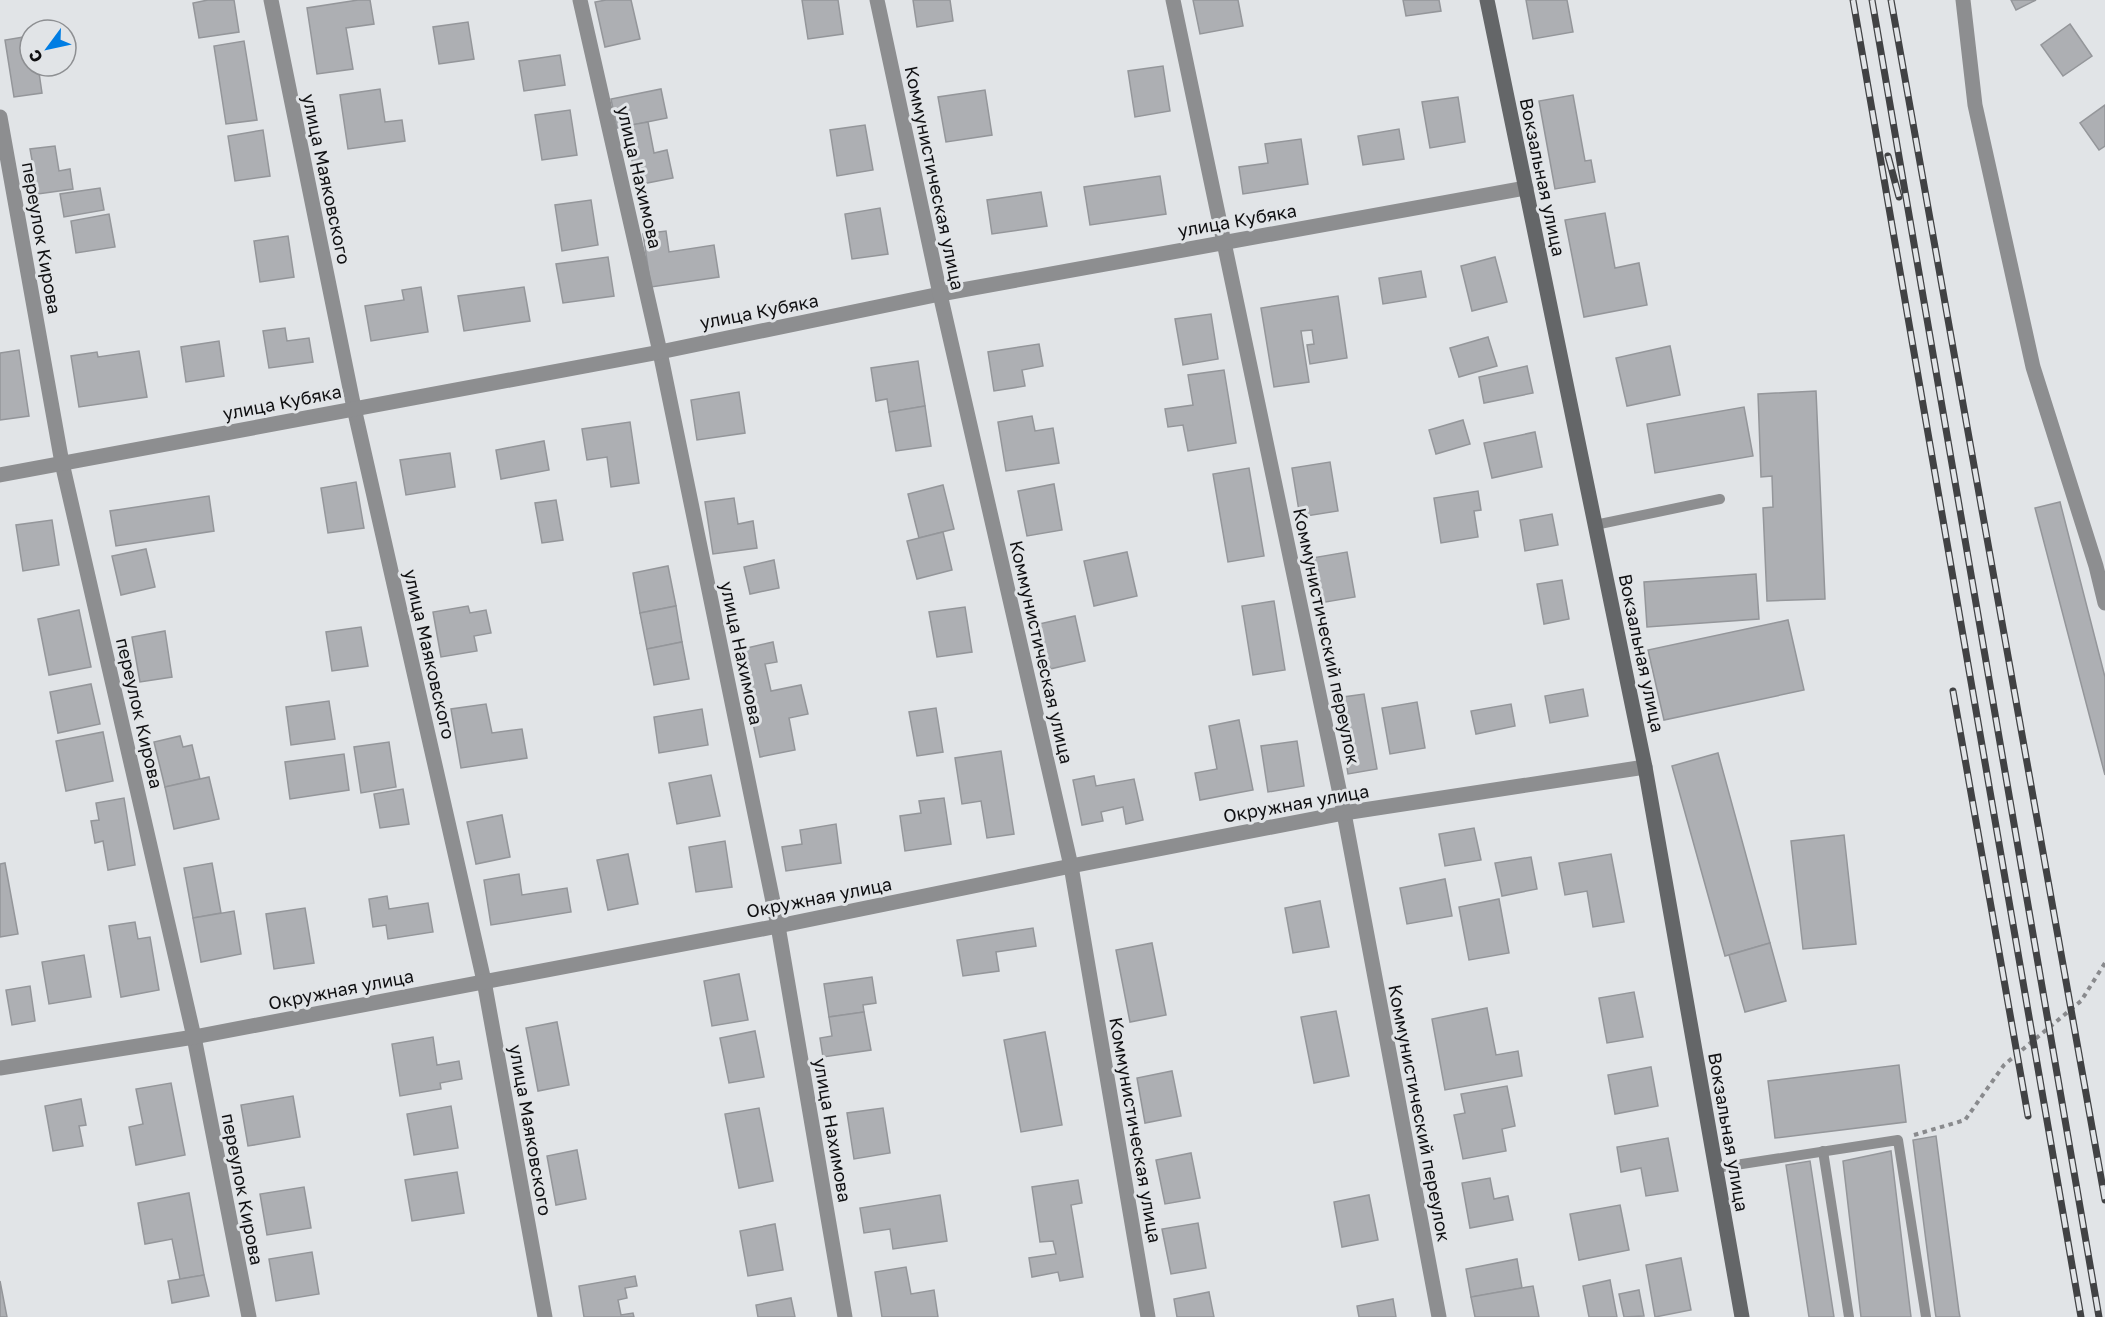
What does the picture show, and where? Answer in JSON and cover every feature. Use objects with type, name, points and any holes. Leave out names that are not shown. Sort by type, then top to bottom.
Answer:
[{"type":"main road","name":"Вокзальная улица","points":[[1487,0],[1645,767],[1742,1317]]},
{"type":"street","name":"улица Маяковского","points":[[271,0],[354,408],[484,981],[544,1317]]},
{"type":"street","name":"улица Нахимова","points":[[580,0],[660,351],[778,926],[845,1317]]},
{"type":"street","name":"Коммунистическая улица","points":[[877,0],[940,294],[1071,866],[1148,1317]]},
{"type":"street","name":"Коммунистический переулок","points":[[1173,0],[1344,813],[1439,1317]]},
{"type":"street","points":[[1963,0],[1975,105],[2032,367],[2096,566],[2105,603]]},
{"type":"street","name":"переулок Кирова","points":[[0,117],[62,463],[194,1037],[249,1317]]},
{"type":"street","name":"улица Кубяка","points":[[0,475],[660,351],[940,294],[1526,188]]},
{"type":"street","name":"Окружная улица","points":[[0,1068],[194,1037],[778,926],[1344,813],[1645,767]]},
{"type":"lane","points":[[1595,525],[1720,499]]},
{"type":"lane","points":[[1716,1168],[1898,1140],[1926,1317]]},
{"type":"lane","points":[[1823,1151],[1849,1317]]},
{"type":"path","points":[[1898,1140],[1965,1120],[2004,1065],[2081,1001],[2105,963]]},
{"type":"building","points":[[208,0],[234,0],[239,32],[199,38],[193,3]]},
{"type":"building","points":[[370,0],[374,24],[346,28],[353,69],[317,74],[307,8]]},
{"type":"building","points":[[631,0],[640,39],[605,47],[595,2]]},
{"type":"building","points":[[802,0],[838,0],[843,34],[808,39]]},
{"type":"building","points":[[913,0],[950,0],[953,21],[917,27]]},
{"type":"building","points":[[1193,0],[1238,0],[1243,26],[1200,34]]},
{"type":"building","points":[[1403,0],[1439,0],[1441,11],[1406,16]]},
{"type":"building","points":[[1526,0],[1567,0],[1573,32],[1533,39]]},
{"type":"building","points":[[2011,0],[2036,0],[2016,10]]},
{"type":"building","points":[[468,22],[474,59],[439,64],[433,27]]},
{"type":"building","points":[[2070,24],[2092,56],[2063,76],[2041,45]]},
{"type":"building","points":[[18,38],[18,78],[40,78],[42,93],[14,97],[5,40]]},
{"type":"building","points":[[244,41],[257,120],[226,124],[214,46]]},
{"type":"building","points":[[560,55],[565,85],[524,91],[519,61]]},
{"type":"building","points":[[1163,66],[1170,111],[1135,117],[1128,71]]},
{"type":"building","points":[[380,89],[385,122],[402,120],[405,141],[348,149],[340,95]]},
{"type":"building","points":[[661,89],[667,118],[617,128],[611,99]]},
{"type":"building","points":[[985,90],[992,135],[946,142],[938,97]]},
{"type":"building","points":[[1573,95],[1585,161],[1591,160],[1595,182],[1555,189],[1539,101]]},
{"type":"building","points":[[1458,97],[1465,142],[1430,148],[1422,102]]},
{"type":"building","points":[[2105,105],[2105,146],[2099,150],[2080,123]]},
{"type":"building","points":[[570,110],[577,155],[542,160],[535,115]]},
{"type":"building","points":[[648,122],[654,153],[667,150],[673,178],[637,185],[625,126]]},
{"type":"building","points":[[865,125],[873,170],[837,176],[830,130]]},
{"type":"building","points":[[1399,129],[1404,159],[1363,165],[1358,136]]},
{"type":"building","points":[[263,130],[270,176],[235,181],[228,136]]},
{"type":"building","points":[[1301,139],[1308,184],[1243,194],[1239,167],[1268,163],[1265,144]]},
{"type":"building","points":[[55,146],[59,171],[70,169],[73,189],[38,194],[30,149]]},
{"type":"building","points":[[1160,176],[1166,214],[1090,225],[1084,187]]},
{"type":"building","points":[[100,188],[104,210],[64,217],[60,194]]},
{"type":"building","points":[[1041,192],[1047,226],[992,234],[987,200]]},
{"type":"building","points":[[591,200],[598,245],[562,251],[555,205]]},
{"type":"building","points":[[880,208],[888,254],[852,259],[845,214]]},
{"type":"building","points":[[1605,213],[1615,268],[1639,263],[1647,305],[1584,317],[1565,220]]},
{"type":"building","points":[[109,214],[115,247],[76,253],[71,221]]},
{"type":"building","points":[[666,231],[669,252],[714,245],[719,277],[651,287],[643,234]]},
{"type":"building","points":[[288,236],[294,277],[260,282],[254,241]]},
{"type":"building","points":[[608,257],[614,296],[563,303],[556,264]]},
{"type":"building","points":[[1495,257],[1507,302],[1472,311],[1461,266]]},
{"type":"building","points":[[1421,271],[1426,297],[1383,304],[1379,278]]},
{"type":"building","points":[[421,287],[428,332],[371,341],[365,306],[404,300],[402,290]]},
{"type":"building","points":[[524,287],[530,321],[464,331],[458,296]]},
{"type":"building","points":[[1338,296],[1347,358],[1310,364],[1307,345],[1314,344],[1312,330],[1301,331],[1309,382],[1274,387],[1261,308]]},
{"type":"building","points":[[1211,314],[1218,359],[1183,365],[1175,319]]},
{"type":"building","points":[[285,328],[287,341],[309,338],[313,362],[269,368],[263,331]]},
{"type":"building","points":[[1488,337],[1497,366],[1459,377],[1450,348]]},
{"type":"building","points":[[219,341],[224,376],[186,382],[181,347]]},
{"type":"building","points":[[1039,344],[1043,366],[1022,370],[1025,386],[994,391],[988,352]]},
{"type":"building","points":[[1670,346],[1680,395],[1627,406],[1616,358]]},
{"type":"building","points":[[19,350],[29,416],[0,420],[0,353]]},
{"type":"building","points":[[139,351],[147,397],[79,407],[71,356],[97,352],[98,357]]},
{"type":"building","points":[[918,361],[925,406],[889,412],[887,399],[876,401],[871,368]]},
{"type":"building","points":[[1527,366],[1533,393],[1484,403],[1479,377]]},
{"type":"building","points":[[1224,370],[1236,443],[1188,451],[1183,425],[1168,427],[1165,409],[1193,405],[1188,375]]},
{"type":"building","points":[[1816,391],[1825,599],[1767,601],[1763,508],[1773,507],[1772,476],[1761,477],[1758,394]]},
{"type":"building","points":[[739,392],[745,433],[697,440],[691,400]]},
{"type":"building","points":[[925,406],[931,446],[896,451],[889,412]]},
{"type":"building","points":[[1744,407],[1753,456],[1655,473],[1647,424]]},
{"type":"building","points":[[1032,416],[1035,431],[1053,428],[1059,463],[1006,471],[998,422]]},
{"type":"building","points":[[1463,420],[1470,444],[1436,454],[1429,430]]},
{"type":"building","points":[[630,422],[639,483],[611,487],[607,457],[587,460],[582,429]]},
{"type":"building","points":[[1535,432],[1542,467],[1492,478],[1484,443]]},
{"type":"building","points":[[544,441],[549,470],[501,479],[496,450]]},
{"type":"building","points":[[450,453],[455,487],[406,495],[400,460]]},
{"type":"building","points":[[1330,462],[1338,511],[1300,517],[1292,468]]},
{"type":"building","points":[[1249,468],[1264,556],[1228,562],[1213,474]]},
{"type":"building","points":[[356,482],[364,528],[328,533],[321,488]]},
{"type":"building","points":[[1054,484],[1062,530],[1027,536],[1018,491]]},
{"type":"building","points":[[943,485],[954,529],[919,538],[908,494]]},
{"type":"building","points":[[1478,491],[1481,510],[1474,511],[1478,537],[1441,543],[1434,498]]},
{"type":"building","points":[[209,496],[214,531],[116,546],[110,511]]},
{"type":"building","points":[[734,498],[738,524],[753,521],[757,548],[713,554],[705,502]]},
{"type":"building","points":[[556,500],[563,540],[542,543],[535,503]]},
{"type":"building","points":[[2060,502],[2105,677],[2105,775],[2035,508]]},
{"type":"building","points":[[1552,514],[1558,545],[1525,551],[1520,520]]},
{"type":"building","points":[[52,520],[59,565],[23,571],[16,525]]},
{"type":"building","points":[[943,532],[952,570],[917,579],[907,541]]},
{"type":"building","points":[[146,549],[155,587],[121,595],[112,556]]},
{"type":"building","points":[[1127,552],[1137,596],[1094,606],[1084,561]]},
{"type":"building","points":[[1347,552],[1355,597],[1320,603],[1312,558]]},
{"type":"building","points":[[774,560],[779,588],[750,594],[744,567]]},
{"type":"building","points":[[668,566],[676,606],[640,613],[633,573]]},
{"type":"building","points":[[1756,574],[1759,619],[1647,627],[1644,582]]},
{"type":"building","points":[[1562,580],[1569,619],[1544,624],[1537,584]]},
{"type":"building","points":[[1274,601],[1285,670],[1253,675],[1242,606]]},
{"type":"building","points":[[468,606],[470,613],[486,610],[491,633],[474,636],[477,651],[441,657],[433,612]]},
{"type":"building","points":[[676,606],[682,642],[647,649],[640,613]]},
{"type":"building","points":[[965,607],[972,652],[937,657],[929,612]]},
{"type":"building","points":[[79,610],[91,667],[49,675],[38,619]]},
{"type":"building","points":[[1075,616],[1085,661],[1050,669],[1039,624]]},
{"type":"building","points":[[1788,620],[1804,690],[1664,720],[1648,650]]},
{"type":"building","points":[[361,627],[368,666],[332,671],[326,632]]},
{"type":"building","points":[[165,631],[172,677],[140,682],[132,637]]},
{"type":"building","points":[[682,642],[689,679],[654,685],[647,649]]},
{"type":"building","points":[[773,642],[777,662],[765,664],[771,691],[801,685],[808,714],[789,718],[795,750],[760,757],[738,650]]},
{"type":"building","points":[[91,684],[100,724],[58,733],[50,692]]},
{"type":"building","points":[[1583,689],[1588,716],[1550,723],[1545,696]]},
{"type":"building","points":[[1364,694],[1377,769],[1348,774],[1336,698]]},
{"type":"building","points":[[329,701],[335,739],[291,745],[286,707]]},
{"type":"building","points":[[1417,702],[1425,748],[1390,754],[1382,708]]},
{"type":"building","points":[[486,704],[492,733],[522,729],[527,758],[461,768],[451,709]]},
{"type":"building","points":[[1511,704],[1515,726],[1476,734],[1471,711]]},
{"type":"building","points":[[936,708],[943,752],[917,756],[909,712]]},
{"type":"building","points":[[702,709],[708,745],[659,753],[654,717]]},
{"type":"building","points":[[1239,720],[1253,790],[1200,800],[1195,773],[1217,769],[1209,726]]},
{"type":"building","points":[[103,732],[113,781],[66,791],[56,741]]},
{"type":"building","points":[[180,736],[183,747],[192,745],[200,779],[165,787],[154,742]]},
{"type":"building","points":[[1297,741],[1304,786],[1268,792],[1261,746]]},
{"type":"building","points":[[389,742],[396,787],[361,793],[354,747]]},
{"type":"building","points":[[1001,751],[1014,834],[987,838],[981,801],[962,804],[955,758]]},
{"type":"building","points":[[1718,753],[1770,943],[1725,956],[1672,766]]},
{"type":"building","points":[[344,754],[349,790],[290,799],[285,762]]},
{"type":"building","points":[[711,775],[720,816],[677,824],[669,783]]},
{"type":"building","points":[[1094,776],[1096,786],[1134,779],[1143,820],[1126,824],[1123,807],[1101,812],[1103,821],[1082,825],[1073,780]]},
{"type":"building","points":[[209,777],[219,819],[174,829],[165,787]]},
{"type":"building","points":[[403,789],[409,824],[380,828],[374,794]]},
{"type":"building","points":[[124,798],[135,865],[108,870],[103,841],[95,843],[91,821],[99,820],[96,803]]},
{"type":"building","points":[[944,798],[951,844],[905,851],[900,816],[921,813],[919,801]]},
{"type":"building","points":[[502,815],[510,857],[476,864],[467,822]]},
{"type":"building","points":[[836,824],[841,863],[786,871],[782,847],[802,844],[800,830]]},
{"type":"building","points":[[1474,828],[1481,860],[1445,866],[1439,834]]},
{"type":"building","points":[[1844,835],[1856,944],[1803,949],[1791,841]]},
{"type":"building","points":[[725,841],[732,887],[696,892],[689,847]]},
{"type":"building","points":[[628,854],[638,904],[608,910],[597,860]]},
{"type":"building","points":[[1611,854],[1624,922],[1593,927],[1587,891],[1565,895],[1559,863]]},
{"type":"building","points":[[1531,857],[1537,889],[1502,896],[1495,863]]},
{"type":"building","points":[[5,863],[18,934],[0,937],[0,864]]},
{"type":"building","points":[[212,863],[221,913],[193,918],[184,868]]},
{"type":"building","points":[[519,874],[522,895],[567,888],[571,912],[491,925],[484,880]]},
{"type":"building","points":[[1445,879],[1452,916],[1407,924],[1400,888]]},
{"type":"building","points":[[387,896],[389,909],[428,903],[433,932],[388,939],[386,925],[373,927],[369,899]]},
{"type":"building","points":[[1499,899],[1509,953],[1469,960],[1459,907]]},
{"type":"building","points":[[1320,901],[1329,947],[1293,953],[1285,908]]},
{"type":"building","points":[[305,908],[314,963],[274,969],[266,914]]},
{"type":"building","points":[[234,911],[241,954],[201,962],[193,918]]},
{"type":"building","points":[[135,922],[138,939],[150,937],[159,990],[121,997],[109,926]]},
{"type":"building","points":[[1033,928],[1036,946],[996,952],[999,971],[963,976],[957,940]]},
{"type":"building","points":[[1152,943],[1166,1015],[1130,1022],[1116,950]]},
{"type":"building","points":[[1770,943],[1786,1001],[1745,1012],[1729,955]]},
{"type":"building","points":[[84,955],[91,997],[49,1004],[42,962]]},
{"type":"building","points":[[739,974],[748,1020],[712,1026],[704,981]]},
{"type":"building","points":[[872,977],[876,1003],[863,1005],[864,1012],[829,1017],[824,984]]},
{"type":"building","points":[[30,986],[35,1021],[12,1025],[6,990]]},
{"type":"building","points":[[1634,992],[1643,1037],[1607,1043],[1599,998]]},
{"type":"building","points":[[1487,1008],[1496,1055],[1518,1051],[1522,1076],[1445,1090],[1432,1019]]},
{"type":"building","points":[[1336,1011],[1349,1076],[1314,1083],[1301,1017]]},
{"type":"building","points":[[864,1012],[871,1050],[823,1057],[820,1038],[832,1036],[829,1017]]},
{"type":"building","points":[[557,1022],[569,1085],[538,1091],[526,1028]]},
{"type":"building","points":[[755,1031],[764,1077],[729,1083],[720,1038]]},
{"type":"building","points":[[1045,1032],[1062,1125],[1021,1132],[1004,1040]]},
{"type":"building","points":[[433,1037],[437,1065],[459,1061],[462,1079],[440,1083],[441,1089],[400,1096],[392,1044]]},
{"type":"building","points":[[1899,1065],[1906,1122],[1775,1138],[1768,1081]]},
{"type":"building","points":[[1651,1067],[1658,1106],[1615,1114],[1608,1075]]},
{"type":"building","points":[[1172,1071],[1181,1116],[1145,1123],[1137,1078]]},
{"type":"building","points":[[171,1083],[185,1155],[136,1165],[129,1127],[143,1124],[136,1089]]},
{"type":"building","points":[[1507,1086],[1515,1126],[1502,1129],[1506,1151],[1463,1159],[1454,1115],[1465,1113],[1461,1094]]},
{"type":"building","points":[[293,1096],[300,1137],[248,1146],[241,1105]]},
{"type":"building","points":[[81,1099],[86,1125],[79,1126],[83,1146],[53,1151],[45,1106]]},
{"type":"building","points":[[451,1106],[458,1148],[414,1155],[407,1114]]},
{"type":"building","points":[[759,1108],[773,1181],[739,1188],[725,1114]]},
{"type":"building","points":[[883,1108],[890,1153],[854,1159],[847,1113]]},
{"type":"building","points":[[1936,1136],[1960,1317],[1936,1317],[1935,1311],[1913,1140]]},
{"type":"building","points":[[1668,1138],[1678,1191],[1646,1196],[1641,1168],[1621,1172],[1617,1147]]},
{"type":"building","points":[[577,1150],[586,1199],[556,1205],[547,1156]]},
{"type":"building","points":[[1891,1151],[1911,1317],[1861,1317],[1843,1161]]},
{"type":"building","points":[[1191,1153],[1200,1198],[1165,1204],[1156,1160]]},
{"type":"building","points":[[1810,1161],[1834,1317],[1809,1317],[1786,1165]]},
{"type":"building","points":[[457,1172],[464,1213],[412,1221],[405,1180]]},
{"type":"building","points":[[1490,1178],[1494,1199],[1508,1196],[1513,1220],[1470,1228],[1462,1183]]},
{"type":"building","points":[[1078,1180],[1082,1203],[1071,1205],[1083,1277],[1060,1281],[1058,1272],[1032,1277],[1029,1258],[1056,1254],[1053,1241],[1040,1242],[1032,1187]]},
{"type":"building","points":[[304,1187],[311,1228],[267,1235],[260,1194]]},
{"type":"building","points":[[189,1193],[204,1275],[180,1279],[172,1239],[145,1244],[138,1203]]},
{"type":"building","points":[[940,1195],[947,1241],[893,1249],[890,1229],[864,1233],[860,1208]]},
{"type":"building","points":[[1369,1195],[1378,1240],[1342,1247],[1334,1202]]},
{"type":"building","points":[[1620,1205],[1629,1250],[1579,1260],[1570,1214]]},
{"type":"building","points":[[1198,1223],[1206,1268],[1171,1274],[1162,1229]]},
{"type":"building","points":[[775,1224],[783,1270],[748,1276],[740,1231]]},
{"type":"building","points":[[312,1252],[319,1294],[276,1301],[269,1259]]},
{"type":"building","points":[[1681,1258],[1691,1310],[1655,1317],[1646,1265]]},
{"type":"building","points":[[1517,1259],[1522,1288],[1471,1297],[1466,1269]]},
{"type":"building","points":[[906,1267],[911,1294],[934,1290],[938,1317],[882,1317],[875,1272]]},
{"type":"building","points":[[204,1275],[209,1296],[172,1303],[168,1281]]},
{"type":"building","points":[[635,1276],[637,1286],[625,1288],[627,1298],[618,1300],[621,1315],[633,1313],[634,1317],[584,1317],[579,1286]]},
{"type":"building","points":[[1610,1280],[1617,1317],[1589,1317],[1583,1286]]},
{"type":"building","points":[[0,1281],[7,1317],[0,1317]]},
{"type":"building","points":[[1533,1286],[1539,1317],[1475,1317],[1471,1297]]},
{"type":"building","points":[[1639,1290],[1644,1316],[1624,1317],[1619,1294]]},
{"type":"building","points":[[1209,1292],[1214,1317],[1177,1317],[1174,1299]]},
{"type":"building","points":[[791,1298],[795,1317],[758,1317],[756,1305]]},
{"type":"building","points":[[1393,1299],[1396,1317],[1359,1317],[1357,1306]]},
{"type":"railway","points":[[1853,0],[2081,1317]]},
{"type":"railway","points":[[1872,0],[2099,1317]]},
{"type":"railway","points":[[1891,0],[2105,1200]]},
{"type":"railway","points":[[1888,156],[1899,197]]},
{"type":"railway","points":[[1953,691],[2028,1116]]}]
